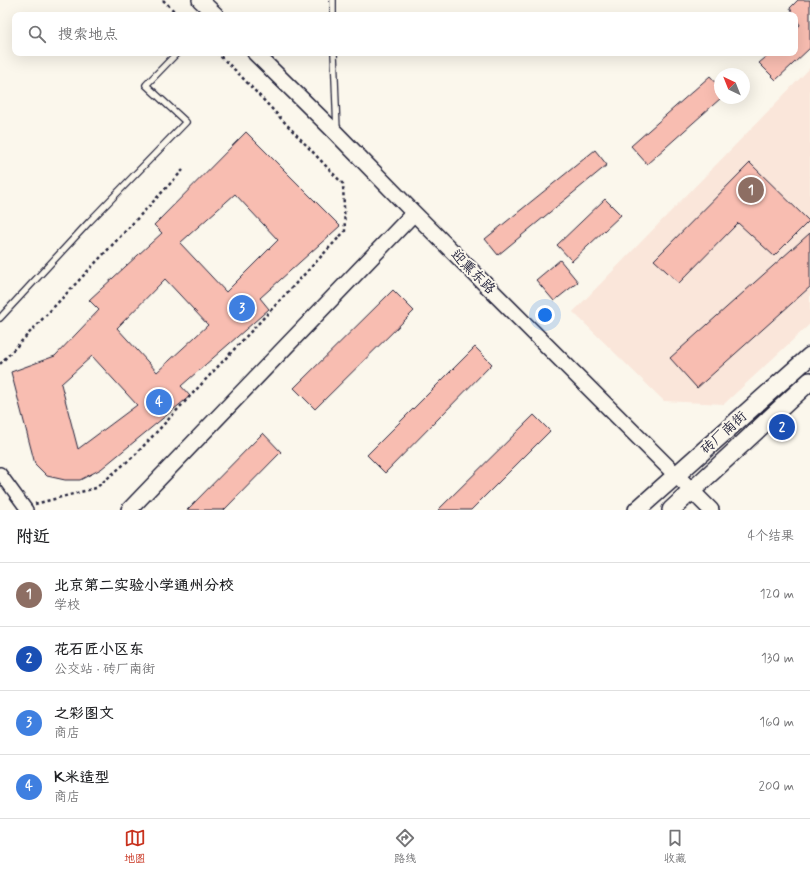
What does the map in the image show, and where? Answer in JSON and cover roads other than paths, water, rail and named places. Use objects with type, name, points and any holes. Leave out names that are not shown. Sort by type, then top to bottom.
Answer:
[{"type":"main road","name":"砖厂南街","points":[[637,510],[810,356]]},
{"type":"main road","name":"砖厂南街","points":[[671,510],[810,380]]},
{"type":"street","points":[[200,0],[212,12]]},
{"type":"street","name":"迎熏东路","points":[[258,56],[711,510]]},
{"type":"street","points":[[130,510],[414,213]]},
{"type":"street","points":[[0,473],[26,508]]},
{"type":"lane","points":[[332,0],[333,12]]},
{"type":"lane","points":[[0,318],[89,222],[186,122],[146,85],[174,56]]},
{"type":"lane","points":[[334,56],[337,134]]},
{"type":"place","name":"北京第二实验小学通州分校","points":[[751,190]]},
{"type":"place","name":"之彩图文","points":[[242,308]]},
{"type":"place","name":"K米造型","points":[[159,402]]},
{"type":"place","name":"花石匠小区东","points":[[782,427]]}]
